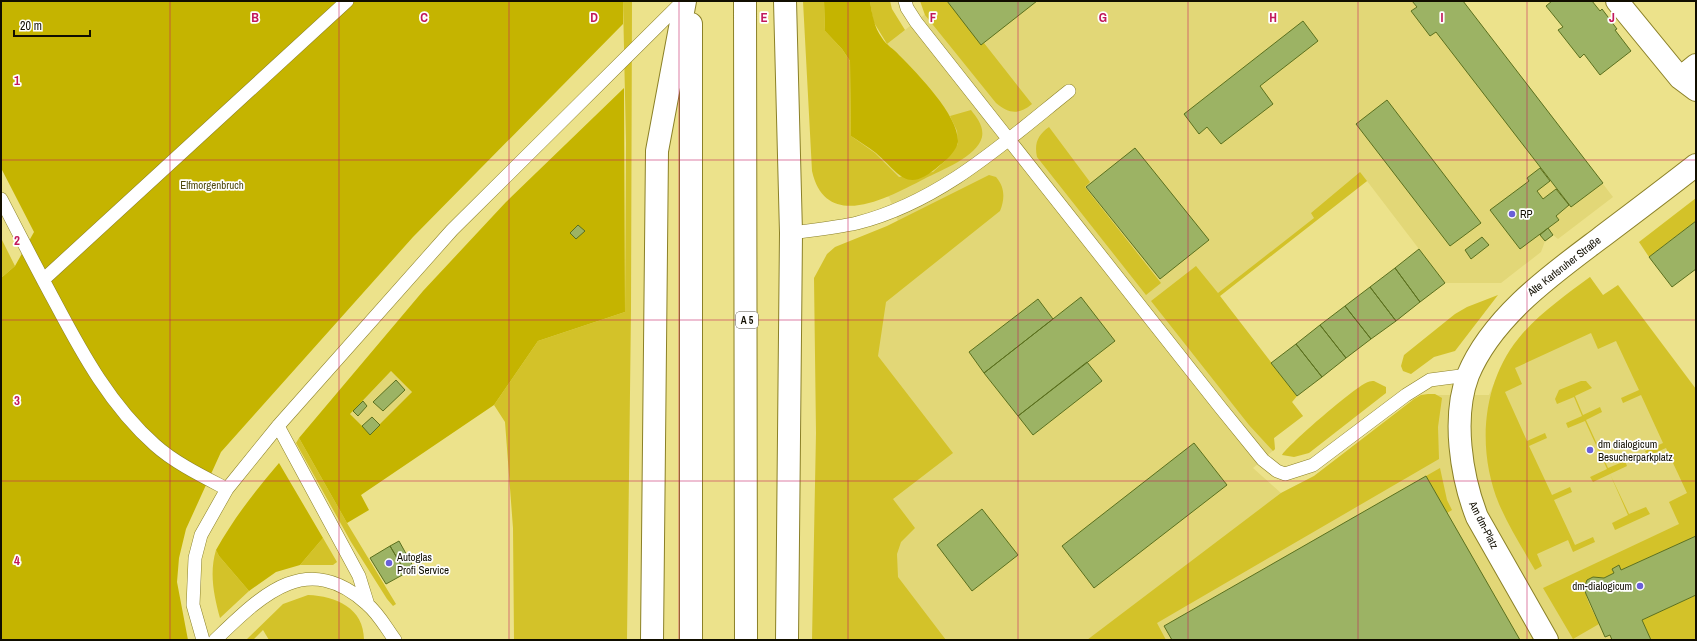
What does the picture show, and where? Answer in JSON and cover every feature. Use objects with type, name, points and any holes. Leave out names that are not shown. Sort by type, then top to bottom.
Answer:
[{"type":"main road","points":[[652,640],[656,151],[684,1]]},
{"type":"main road","points":[[691,1],[691,640]]},
{"type":"main road","name":"A 5","points":[[745,1],[746,640]]},
{"type":"main road","points":[[785,1],[790,232],[787,640]]},
{"type":"main road","points":[[1617,1],[1691,78]]},
{"type":"main road","name":"Alte Karlsruher Straße","points":[[1468,375],[1483,348],[1521,300],[1550,276],[1696,165]]},
{"type":"main road","name":"Am dm-Platz","points":[[1468,375],[1462,405],[1460,435],[1462,461],[1471,501],[1477,517],[1547,640]]},
{"type":"lane","points":[[43,280],[347,1]]},
{"type":"lane","points":[[203,640],[193,605],[195,558],[201,535],[227,489],[278,426],[452,230],[620,62],[684,1]]},
{"type":"lane","points":[[905,1],[907,8],[916,22],[1220,407],[1263,460],[1278,471],[1285,474],[1312,465],[1406,395],[1430,380],[1468,375]]},
{"type":"lane","points":[[790,232],[856,222],[894,210],[943,186],[976,166],[1069,92]]},
{"type":"lane","points":[[1,199],[80,348],[110,396],[131,422],[156,446],[198,474],[227,489]]},
{"type":"lane","points":[[278,426],[359,576],[368,605]]},
{"type":"lane","points":[[215,640],[259,598],[278,587],[295,582],[322,580],[334,582],[344,586],[368,605],[382,620],[392,638]]},
{"type":"shaded area","points":[[623,1],[632,1],[631,310],[627,640],[514,640],[513,528],[505,422],[494,405],[538,341],[625,312],[626,143]]},
{"type":"shaded area","points":[[803,1],[824,1],[825,31],[842,49],[850,61],[851,136],[875,153],[899,177],[933,172],[945,161],[958,144],[957,131],[950,116],[971,110],[980,122],[982,129],[982,137],[979,144],[966,157],[958,162],[877,201],[860,205],[844,206],[830,201],[819,190],[812,171]]},
{"type":"shaded area","points":[[870,1],[890,1],[892,9],[905,30],[887,44],[873,21]]},
{"type":"shaded area","points":[[920,1],[947,1],[984,43],[1032,104],[1023,110],[1014,112],[1001,107],[996,103],[925,15]]},
{"type":"shaded area","points":[[942,1],[1463,1],[1613,197],[1558,239],[1553,235],[1545,241],[1541,252],[1501,283],[1445,283],[1367,181],[1220,296],[1297,396],[1292,402],[1303,416],[1274,438],[1275,449],[1253,468],[1281,493],[1314,476],[1421,395],[1489,395],[1504,361],[1522,334],[1540,316],[1590,277],[1603,296],[1696,415],[1696,640],[850,640],[852,261],[899,224],[889,197],[852,192],[850,61],[887,44]]},
{"type":"shaded area","points":[[1049,127],[1090,182],[1085,187],[1161,283],[1146,295],[1037,157],[1036,148],[1038,140],[1042,133]]},
{"type":"shaded area","points":[[1360,172],[1367,181],[1220,296],[1297,396],[1292,402],[1303,416],[1274,438],[1275,449],[1273,451],[1249,425],[1151,301],[1196,266],[1218,293],[1314,218],[1311,213]]},
{"type":"shaded area","points":[[989,175],[996,177],[1003,189],[1003,202],[1000,211],[886,302],[878,356],[953,453],[893,499],[915,528],[901,542],[897,554],[898,577],[946,640],[812,640],[816,433],[814,278],[827,254],[835,247],[887,226]]},
{"type":"shaded area","points":[[1696,198],[1696,221],[1649,257],[1639,242]]},
{"type":"shaded area","points":[[1,238],[15,266],[1,278]]},
{"type":"shaded area","points":[[1590,277],[1603,295],[1618,285],[1696,389],[1696,536],[1621,570],[1619,565],[1612,569],[1614,573],[1604,578],[1593,577],[1588,582],[1586,593],[1587,599],[1599,624],[1573,639],[1543,588],[1679,524],[1669,502],[1687,493],[1666,448],[1648,456],[1645,451],[1663,443],[1641,395],[1623,403],[1621,398],[1639,390],[1616,341],[1598,349],[1591,333],[1515,368],[1522,384],[1505,392],[1527,441],[1545,433],[1547,438],[1529,446],[1552,495],[1570,487],[1572,492],[1554,500],[1575,545],[1593,537],[1595,542],[1573,552],[1568,540],[1537,554],[1542,566],[1535,570],[1499,504],[1487,460],[1486,437],[1487,415],[1491,393],[1499,371],[1509,351],[1523,333],[1555,303]]},
{"type":"shaded area","points":[[1498,295],[1455,351],[1434,357],[1411,374],[1403,371],[1401,366],[1404,355],[1455,314],[1467,307]]},
{"type":"shaded area","points":[[391,371],[412,392],[370,435],[350,414]]},
{"type":"shaded area","points":[[1374,381],[1386,387],[1386,393],[1309,453],[1294,457],[1282,455],[1296,440],[1351,393],[1361,386]]},
{"type":"shaded area","points":[[1581,381],[1586,381],[1592,388],[1575,396],[1583,415],[1600,407],[1602,412],[1586,420],[1608,468],[1625,461],[1627,466],[1593,482],[1590,477],[1607,469],[1585,421],[1568,428],[1566,423],[1582,416],[1574,397],[1557,404],[1555,399],[1559,390]]},
{"type":"shaded area","points":[[1435,394],[1442,398],[1438,427],[1439,459],[1157,623],[1166,640],[1087,640],[1281,493],[1314,476],[1414,399],[1421,395]]},
{"type":"shaded area","points":[[299,438],[347,523],[396,604],[393,606],[351,542],[296,443]]},
{"type":"shaded area","points":[[1440,468],[1447,500],[1452,510],[1447,513],[1426,476]]},
{"type":"shaded area","points":[[1610,474],[1629,514],[1646,507],[1650,514],[1615,530],[1612,523],[1628,515]]},
{"type":"shaded area","points":[[323,538],[337,562],[333,565],[300,565]]},
{"type":"shaded area","points":[[216,550],[219,556],[249,591],[220,618],[213,584],[213,567]]},
{"type":"shaded area","points":[[308,595],[338,601],[354,612],[363,629],[364,640],[269,640],[263,630],[253,640],[246,640],[283,604]]},
{"type":"shaded area","points":[[1696,595],[1696,640],[1651,640],[1642,620]]},
{"type":"green space","name":"Elfmorgenbruch","points":[[1,1],[623,1],[623,24],[413,237],[221,452],[186,529],[179,558],[177,582],[188,640],[1,640],[1,278],[15,266],[34,232],[1,168]]},
{"type":"green space","points":[[824,1],[870,1],[875,25],[879,34],[936,95],[944,107],[956,131],[958,141],[954,151],[948,158],[929,174],[920,179],[912,180],[905,178],[899,175],[876,153],[851,136],[850,61],[842,49],[825,31]]},
{"type":"green space","points":[[624,88],[625,312],[538,341],[494,405],[361,495],[369,510],[347,523],[299,438],[423,291],[506,202]],"holes":[[[391,371],[412,392],[370,434],[350,414]]]},
{"type":"green space","points":[[279,463],[323,538],[300,565],[276,572],[249,591],[219,556],[216,550],[245,505]]},
{"type":"building","points":[[947,1],[1037,1],[981,45]]},
{"type":"building","points":[[1412,1],[1463,1],[1603,183],[1571,207],[1436,32],[1430,36],[1411,11],[1417,7]]},
{"type":"building","points":[[1552,1],[1592,1],[1600,11],[1602,9],[1617,29],[1615,30],[1631,51],[1600,75],[1584,54],[1580,58],[1558,30],[1563,27],[1546,6]]},
{"type":"building","points":[[1303,21],[1318,41],[1260,86],[1273,104],[1221,144],[1207,127],[1199,134],[1184,114]]},
{"type":"building","points":[[1387,100],[1481,223],[1450,246],[1356,124]]},
{"type":"building","points":[[1135,148],[1209,240],[1160,279],[1086,187]]},
{"type":"building","points":[[1540,168],[1550,181],[1537,191],[1543,199],[1556,189],[1569,205],[1556,216],[1559,220],[1520,249],[1490,210],[1529,181],[1527,178]]},
{"type":"building","points":[[1696,221],[1696,269],[1672,287],[1649,257]]},
{"type":"building","points":[[578,225],[585,231],[576,239],[570,233]]},
{"type":"building","points":[[1548,228],[1553,235],[1545,241],[1540,235]]},
{"type":"building","points":[[1482,237],[1489,245],[1471,259],[1465,250]]},
{"type":"building","points":[[1419,249],[1445,283],[1420,302],[1395,268]]},
{"type":"building","points":[[1395,268],[1420,302],[1396,321],[1370,287]]},
{"type":"building","points":[[1370,287],[1396,321],[1371,339],[1345,306]]},
{"type":"building","points":[[1081,297],[1115,341],[1018,416],[984,373]]},
{"type":"building","points":[[1038,299],[1053,319],[984,373],[969,352]]},
{"type":"building","points":[[1345,306],[1371,339],[1346,358],[1320,325]]},
{"type":"building","points":[[1320,325],[1346,358],[1322,377],[1296,344]]},
{"type":"building","points":[[1296,344],[1322,377],[1297,396],[1271,363]]},
{"type":"building","points":[[1087,362],[1102,381],[1033,435],[1018,416]]},
{"type":"building","points":[[396,380],[405,390],[383,411],[373,402]]},
{"type":"building","points":[[363,401],[367,406],[358,416],[353,411]]},
{"type":"building","points":[[372,417],[380,425],[370,435],[362,426]]},
{"type":"building","points":[[1194,443],[1227,485],[1094,588],[1062,546]]},
{"type":"building","points":[[1426,476],[1520,640],[1172,640],[1164,626]]},
{"type":"building","points":[[982,509],[1018,555],[972,591],[937,545]]},
{"type":"building","name":"dm-dialogicum","points":[[1696,536],[1696,595],[1642,620],[1651,640],[1612,640],[1610,635],[1605,637],[1584,588],[1587,580],[1593,577],[1604,578],[1614,573],[1612,569],[1619,565],[1621,570]]},
{"type":"building","points":[[399,541],[414,568],[406,573],[390,546]]},
{"type":"building","points":[[390,546],[406,573],[386,584],[370,558]]},
{"type":"place","name":"RP","points":[[1512,214]]},
{"type":"place","name":"dm dialogicum Besucherparkplatz","points":[[1590,450]]},
{"type":"place","name":"Autoglas Profi Service","points":[[389,563]]},
{"type":"place","name":"dm-dialogicum","points":[[1640,586]]}]
